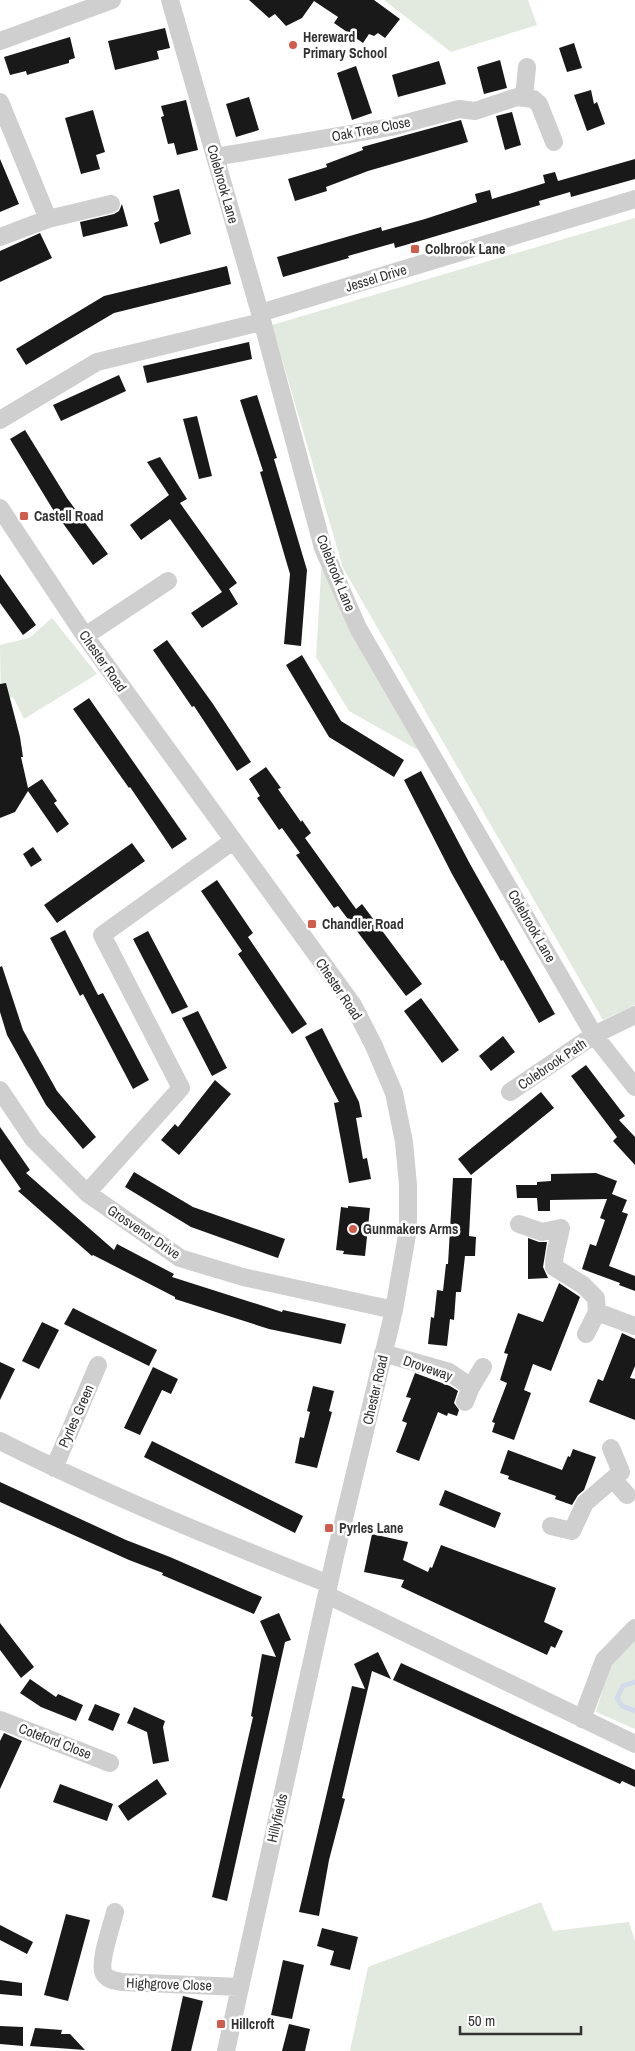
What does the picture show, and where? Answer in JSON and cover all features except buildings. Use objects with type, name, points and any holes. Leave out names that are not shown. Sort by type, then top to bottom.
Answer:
[{"type":"street","points":[[0,41],[112,0]]},
{"type":"street","name":"Colebrook Lane","points":[[170,0],[324,548],[358,628],[594,1035],[635,1087]]},
{"type":"street","points":[[527,67],[524,97],[533,99],[539,104],[554,142]]},
{"type":"street","name":"Oak Tree Close","points":[[215,157],[391,127],[459,109],[475,111],[517,97],[524,97]]},
{"type":"street","points":[[0,102],[48,219]]},
{"type":"street","name":"Jessel Drive","points":[[260,317],[635,199]]},
{"type":"street","points":[[0,237],[48,219],[111,204]]},
{"type":"street","points":[[0,420],[97,362],[260,317]]},
{"type":"street","name":"Chester Road","points":[[0,508],[85,636],[353,1005],[374,1046],[394,1093],[404,1142],[408,1184],[408,1229],[394,1310],[328,1590]]},
{"type":"street","points":[[85,636],[168,581]]},
{"type":"street","points":[[87,1193],[181,1088],[102,935],[233,841]]},
{"type":"street","name":"Colebrook Path","points":[[510,1092],[594,1035],[635,1015]]},
{"type":"street","name":"Grosvenor Drive","points":[[0,1090],[33,1139],[87,1193],[180,1258],[243,1277],[394,1310]]},
{"type":"street","points":[[519,1224],[542,1232],[561,1228],[553,1260],[554,1267],[591,1292],[596,1298],[597,1312],[586,1334]]},
{"type":"street","points":[[597,1312],[635,1326]]},
{"type":"street","name":"Droveway","points":[[383,1353],[449,1372],[468,1394],[483,1367]]},
{"type":"street","name":"Pyrles Green","points":[[54,1468],[98,1365]]},
{"type":"street","points":[[0,1441],[54,1468],[328,1590],[635,1744]]},
{"type":"street","points":[[611,1448],[623,1475],[627,1495]]},
{"type":"street","points":[[551,1526],[572,1531],[585,1503],[623,1475]]},
{"type":"street","name":"Hillyfields","points":[[226,2051],[328,1590]]},
{"type":"street","points":[[582,1719],[604,1660],[635,1628]]},
{"type":"street","name":"Coteford Close","points":[[0,1720],[110,1763]]},
{"type":"street","name":"Highgrove Close","points":[[115,1912],[102,1965],[104,1974],[110,1979],[122,1982],[240,1986]]},
{"type":"shaded area","points":[[384,0],[528,0],[537,25],[451,52]]},
{"type":"shaded area","points":[[635,218],[635,1005],[603,1020],[343,568],[272,325]]},
{"type":"shaded area","points":[[322,558],[425,754],[349,711],[316,657]]},
{"type":"shaded area","points":[[52,618],[97,674],[24,719],[13,697],[1,701],[0,645],[29,638]]},
{"type":"shaded area","points":[[635,1638],[635,1729],[596,1712],[611,1662]]},
{"type":"shaded area","points":[[541,1902],[553,1931],[629,1922],[635,1941],[635,2051],[350,2051],[368,1967]]},
{"type":"waterway","points":[[635,1682],[623,1686],[617,1698],[622,1706],[635,1711]]},
{"type":"place","name":"Hereward Primary School","points":[[293,45]]},
{"type":"place","name":"Colbrook Lane","points":[[415,249]]},
{"type":"place","name":"Castell Road","points":[[24,516]]},
{"type":"place","name":"Chandler Road","points":[[312,924]]},
{"type":"place","name":"Gunmakers Arms","points":[[353,1229]]},
{"type":"place","name":"Pyrles Lane","points":[[329,1528]]},
{"type":"place","name":"Hillcroft","points":[[221,2024]]}]
